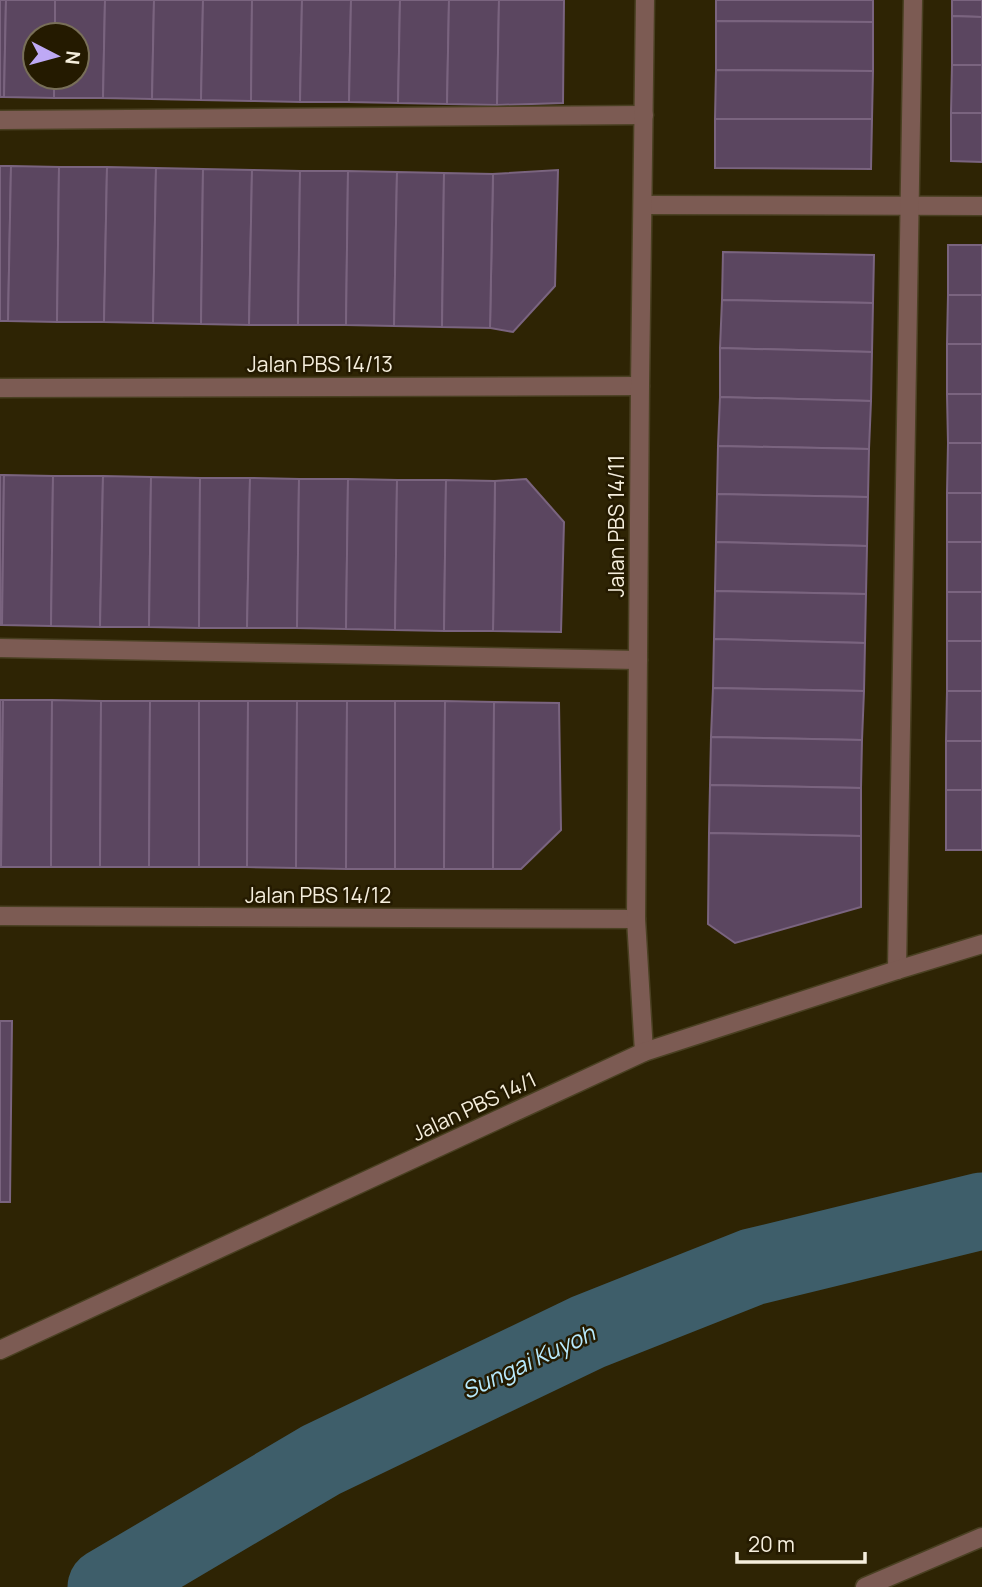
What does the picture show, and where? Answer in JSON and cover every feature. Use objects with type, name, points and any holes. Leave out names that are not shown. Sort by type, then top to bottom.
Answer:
[{"type":"street","name":"Jalan PBS 14/11","points":[[644,1052],[636,919],[645,0]]},
{"type":"street","points":[[897,970],[913,0]]},
{"type":"street","points":[[0,120],[644,115]]},
{"type":"street","points":[[643,205],[982,206]]},
{"type":"street","name":"Jalan PBS 14/13","points":[[0,388],[640,386]]},
{"type":"street","points":[[0,648],[638,660]]},
{"type":"street","name":"Jalan PBS 14/12","points":[[0,916],[636,919]]},
{"type":"street","name":"Jalan PBS 14/1","points":[[0,1350],[644,1052],[982,944]]},
{"type":"street","points":[[865,1587],[982,1537]]},
{"type":"building","points":[[0,0],[6,0],[4,97],[0,97]]},
{"type":"building","points":[[6,0],[55,0],[55,21],[21,21],[21,91],[54,91],[54,98],[4,97]]},
{"type":"building","points":[[55,0],[105,0],[103,98],[54,98],[54,91],[91,91],[91,21],[55,21]]},
{"type":"building","points":[[105,0],[154,0],[152,99],[103,98]]},
{"type":"building","points":[[154,0],[203,0],[201,100],[152,99]]},
{"type":"building","points":[[203,0],[252,0],[251,101],[201,100]]},
{"type":"building","points":[[252,0],[302,0],[300,102],[251,101]]},
{"type":"building","points":[[302,0],[351,0],[349,102],[300,102]]},
{"type":"building","points":[[351,0],[400,0],[398,103],[349,102]]},
{"type":"building","points":[[400,0],[449,0],[447,104],[398,103]]},
{"type":"building","points":[[449,0],[499,0],[497,105],[447,104]]},
{"type":"building","points":[[499,0],[564,0],[563,103],[497,105]]},
{"type":"building","points":[[716,0],[873,0],[873,22],[716,21]]},
{"type":"building","points":[[952,0],[982,0],[982,17],[952,16]]},
{"type":"building","points":[[952,16],[982,17],[982,65],[952,65]]},
{"type":"building","points":[[716,21],[873,22],[873,71],[716,70]]},
{"type":"building","points":[[952,65],[982,65],[982,113],[951,113]]},
{"type":"building","points":[[716,70],[873,71],[872,119],[715,119]]},
{"type":"building","points":[[951,113],[982,113],[982,162],[951,161]]},
{"type":"building","points":[[715,119],[872,119],[871,169],[715,168]]},
{"type":"building","points":[[0,166],[11,166],[8,321],[0,321]]},
{"type":"building","points":[[11,166],[59,167],[57,322],[8,321]]},
{"type":"building","points":[[59,167],[107,167],[104,322],[57,322]]},
{"type":"building","points":[[107,167],[156,168],[153,323],[104,322]]},
{"type":"building","points":[[156,168],[203,169],[201,324],[153,323]]},
{"type":"building","points":[[203,169],[252,170],[249,325],[201,324]]},
{"type":"building","points":[[252,170],[300,171],[298,325],[249,325]]},
{"type":"building","points":[[558,170],[555,286],[513,332],[490,328],[493,174]]},
{"type":"building","points":[[300,171],[348,171],[346,325],[298,325]]},
{"type":"building","points":[[348,171],[397,172],[394,326],[346,325]]},
{"type":"building","points":[[397,172],[444,173],[442,327],[394,326]]},
{"type":"building","points":[[444,173],[493,174],[490,328],[442,327]]},
{"type":"building","points":[[948,245],[982,245],[982,295],[948,295]]},
{"type":"building","points":[[723,252],[874,255],[873,303],[722,300]]},
{"type":"building","points":[[948,295],[982,295],[982,344],[947,344]]},
{"type":"building","points":[[722,300],[873,303],[872,352],[720,348]]},
{"type":"building","points":[[947,344],[982,344],[982,394],[947,394]]},
{"type":"building","points":[[720,348],[872,352],[871,401],[720,397]]},
{"type":"building","points":[[947,394],[982,394],[982,443],[948,443]]},
{"type":"building","points":[[720,397],[871,401],[869,449],[718,446]]},
{"type":"building","points":[[948,443],[982,443],[982,493],[947,493]]},
{"type":"building","points":[[718,446],[869,449],[868,497],[717,494]]},
{"type":"building","points":[[0,475],[4,475],[2,625],[0,625]]},
{"type":"building","points":[[4,475],[53,476],[51,626],[2,625]]},
{"type":"building","points":[[53,476],[103,476],[100,627],[51,626]]},
{"type":"building","points":[[103,476],[151,477],[149,627],[100,627]]},
{"type":"building","points":[[151,477],[200,478],[199,628],[149,627]]},
{"type":"building","points":[[200,478],[250,478],[247,628],[199,628]]},
{"type":"building","points":[[250,478],[299,479],[297,628],[247,628]]},
{"type":"building","points":[[299,479],[348,479],[346,629],[297,628]]},
{"type":"building","points":[[348,479],[397,480],[395,630],[346,629]]},
{"type":"building","points":[[526,479],[564,522],[561,632],[493,631],[495,481]]},
{"type":"building","points":[[397,480],[446,480],[444,631],[395,630]]},
{"type":"building","points":[[446,480],[495,481],[493,631],[444,631]]},
{"type":"building","points":[[947,493],[982,493],[982,542],[947,542]]},
{"type":"building","points":[[717,494],[868,497],[867,546],[716,542]]},
{"type":"building","points":[[716,542],[867,546],[866,594],[715,591]]},
{"type":"building","points":[[947,542],[982,542],[982,592],[947,592]]},
{"type":"building","points":[[715,591],[866,594],[865,643],[714,639]]},
{"type":"building","points":[[947,592],[982,592],[982,641],[947,641]]},
{"type":"building","points":[[714,639],[865,643],[864,691],[713,688]]},
{"type":"building","points":[[947,641],[982,641],[982,691],[947,691]]},
{"type":"building","points":[[713,688],[864,691],[862,740],[711,737]]},
{"type":"building","points":[[947,691],[982,691],[982,741],[946,741]]},
{"type":"building","points":[[0,700],[3,700],[1,867],[0,867]]},
{"type":"building","points":[[3,700],[52,700],[51,867],[1,867]]},
{"type":"building","points":[[52,700],[101,701],[100,867],[51,867]]},
{"type":"building","points":[[101,701],[150,701],[149,867],[100,867]]},
{"type":"building","points":[[150,701],[199,701],[199,867],[149,867]]},
{"type":"building","points":[[199,701],[248,701],[247,867],[199,867]]},
{"type":"building","points":[[248,701],[297,701],[296,868],[247,867]]},
{"type":"building","points":[[297,701],[347,701],[346,869],[296,868]]},
{"type":"building","points":[[347,701],[395,701],[395,869],[346,869]]},
{"type":"building","points":[[395,701],[445,701],[444,869],[395,869]]},
{"type":"building","points":[[445,701],[494,702],[493,869],[444,869]]},
{"type":"building","points":[[494,702],[559,703],[561,830],[521,869],[493,869]]},
{"type":"building","points":[[711,737],[862,740],[861,788],[710,785]]},
{"type":"building","points":[[946,741],[982,741],[982,790],[946,790]]},
{"type":"building","points":[[710,785],[861,788],[861,836],[709,833]]},
{"type":"building","points":[[946,790],[982,790],[982,850],[946,850]]},
{"type":"building","points":[[709,833],[861,836],[861,907],[735,943],[708,924]]},
{"type":"building","points":[[0,1021],[12,1021],[10,1202],[0,1202]]},
{"type":"waterway","name":"Sungai Kuyoh","points":[[106,1587],[321,1460],[588,1332],[752,1267],[982,1211]]}]
